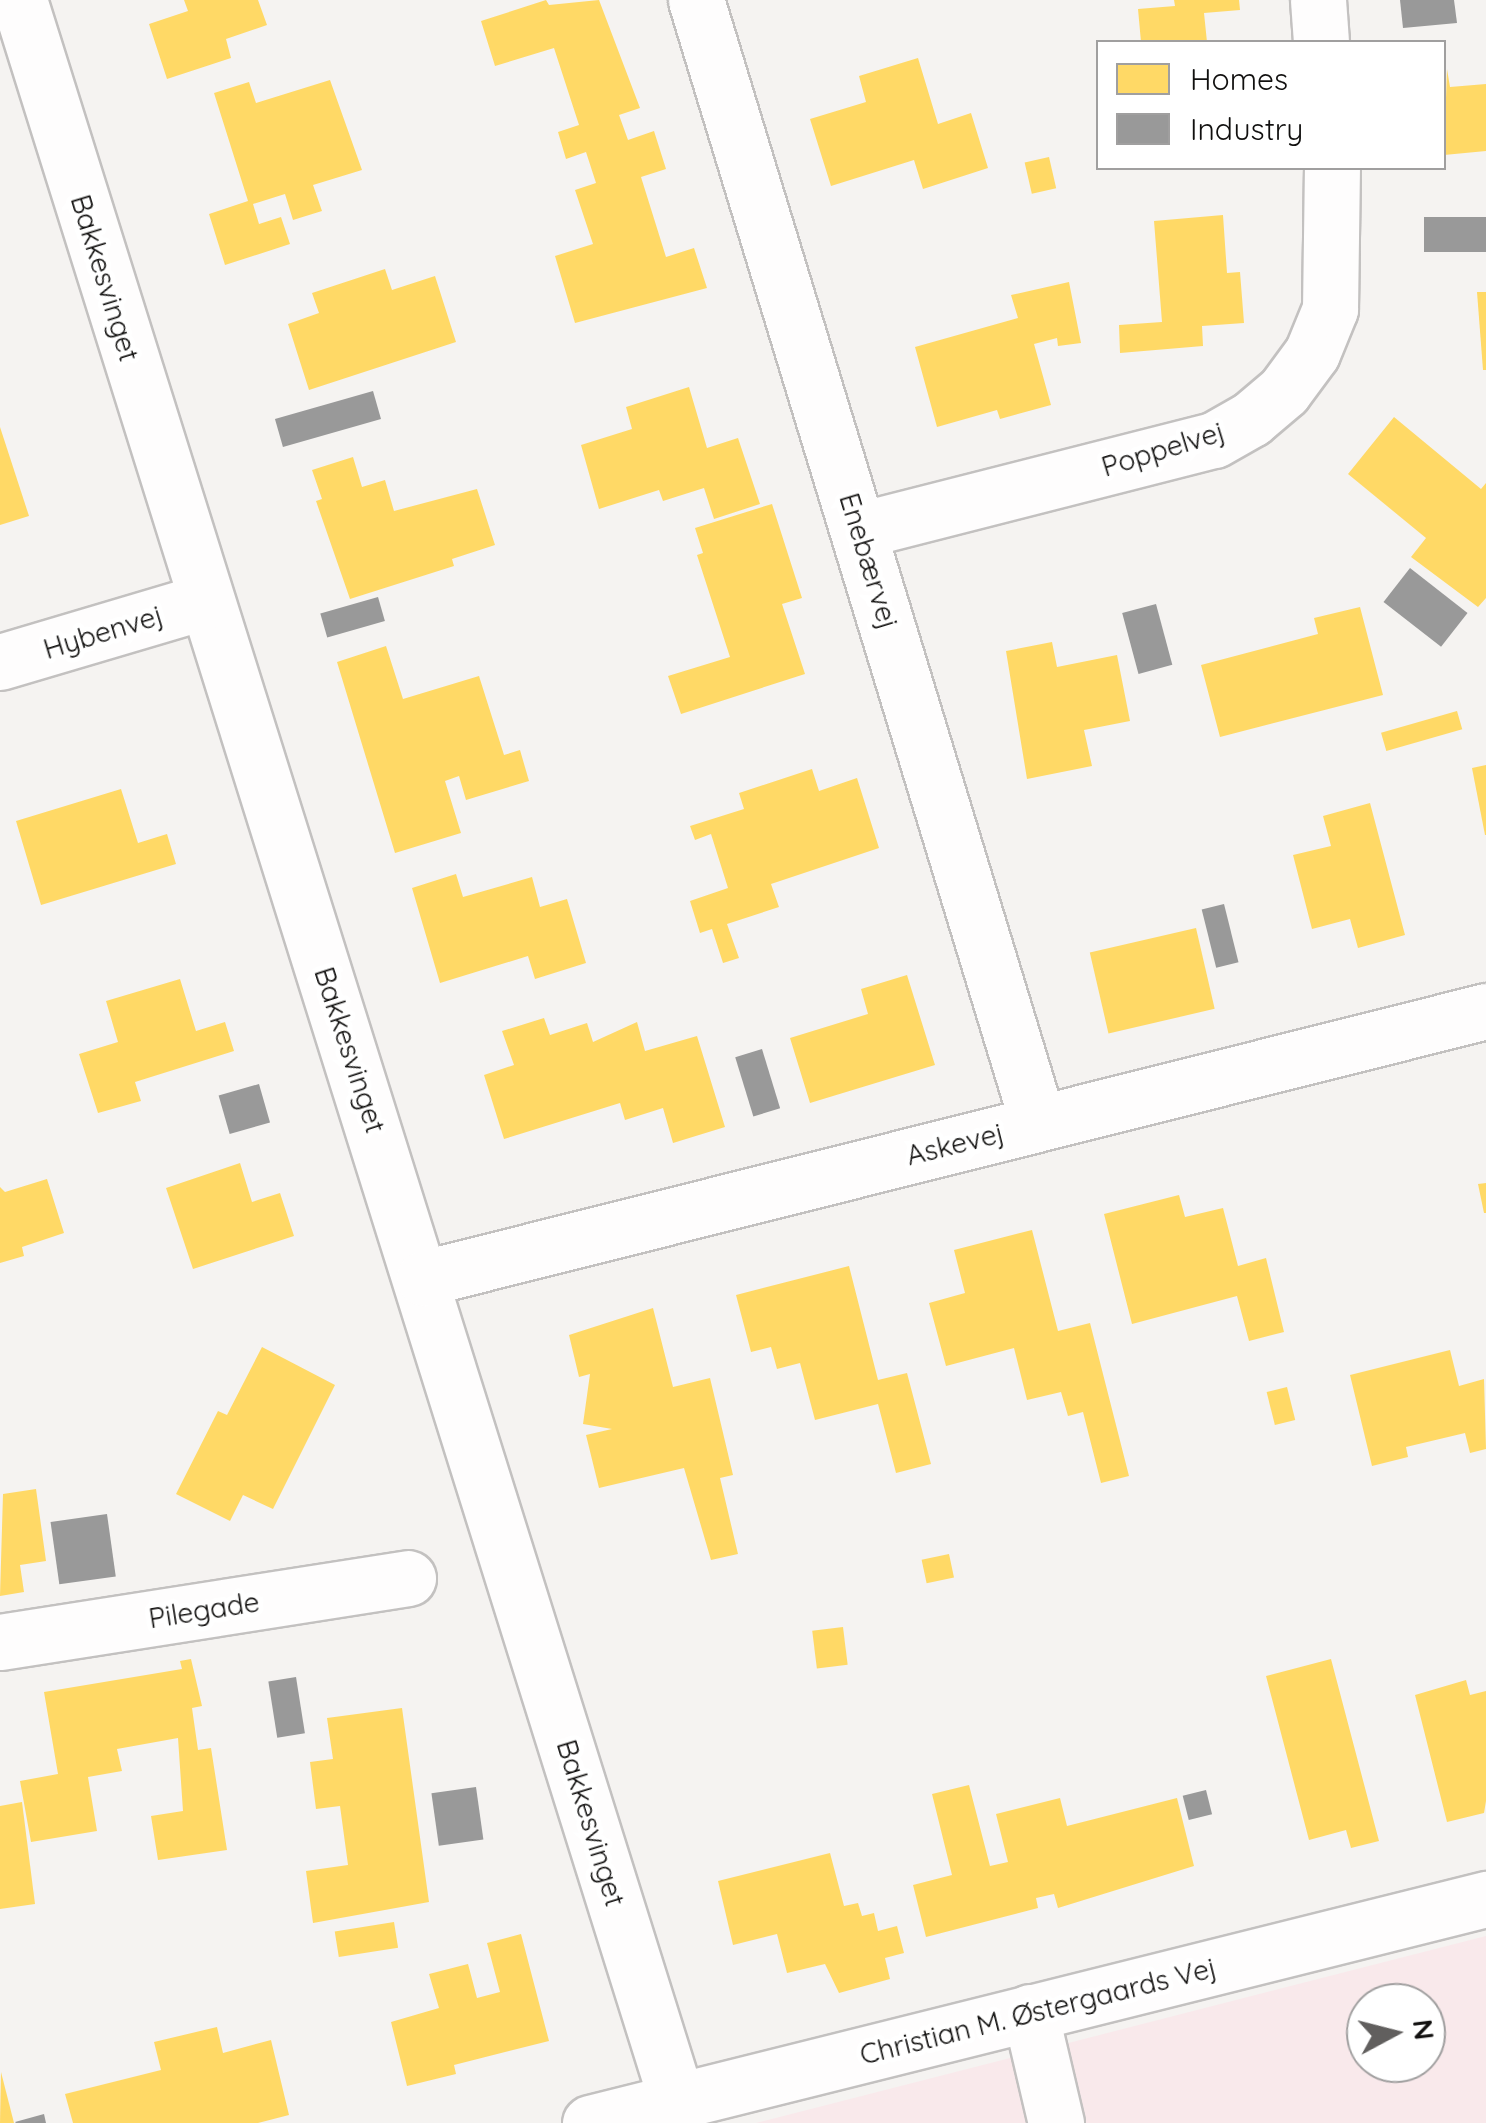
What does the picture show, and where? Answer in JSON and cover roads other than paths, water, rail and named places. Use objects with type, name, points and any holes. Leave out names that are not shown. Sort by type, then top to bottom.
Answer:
[{"type":"street","name":"Bakkesvinget","points":[[19,0],[206,601],[424,1278],[677,2101]]},
{"type":"street","name":"Enebærvej","points":[[696,0],[1038,1123]]},
{"type":"street","points":[[1318,0],[1321,40]]},
{"type":"street","name":"Poppelvej","points":[[860,530],[1214,440],[1250,419],[1284,392],[1312,353],[1330,309],[1332,170]]},
{"type":"street","name":"Hybenvej","points":[[0,662],[206,601]]},
{"type":"street","name":"Askevej","points":[[424,1278],[1486,1010]]},
{"type":"street","name":"Pilegade","points":[[0,1642],[408,1578]]},
{"type":"street","name":"Christian M. Østergaards Vej","points":[[590,2123],[1486,1899]]},
{"type":"street","points":[[1030,2012],[1056,2123]]}]
